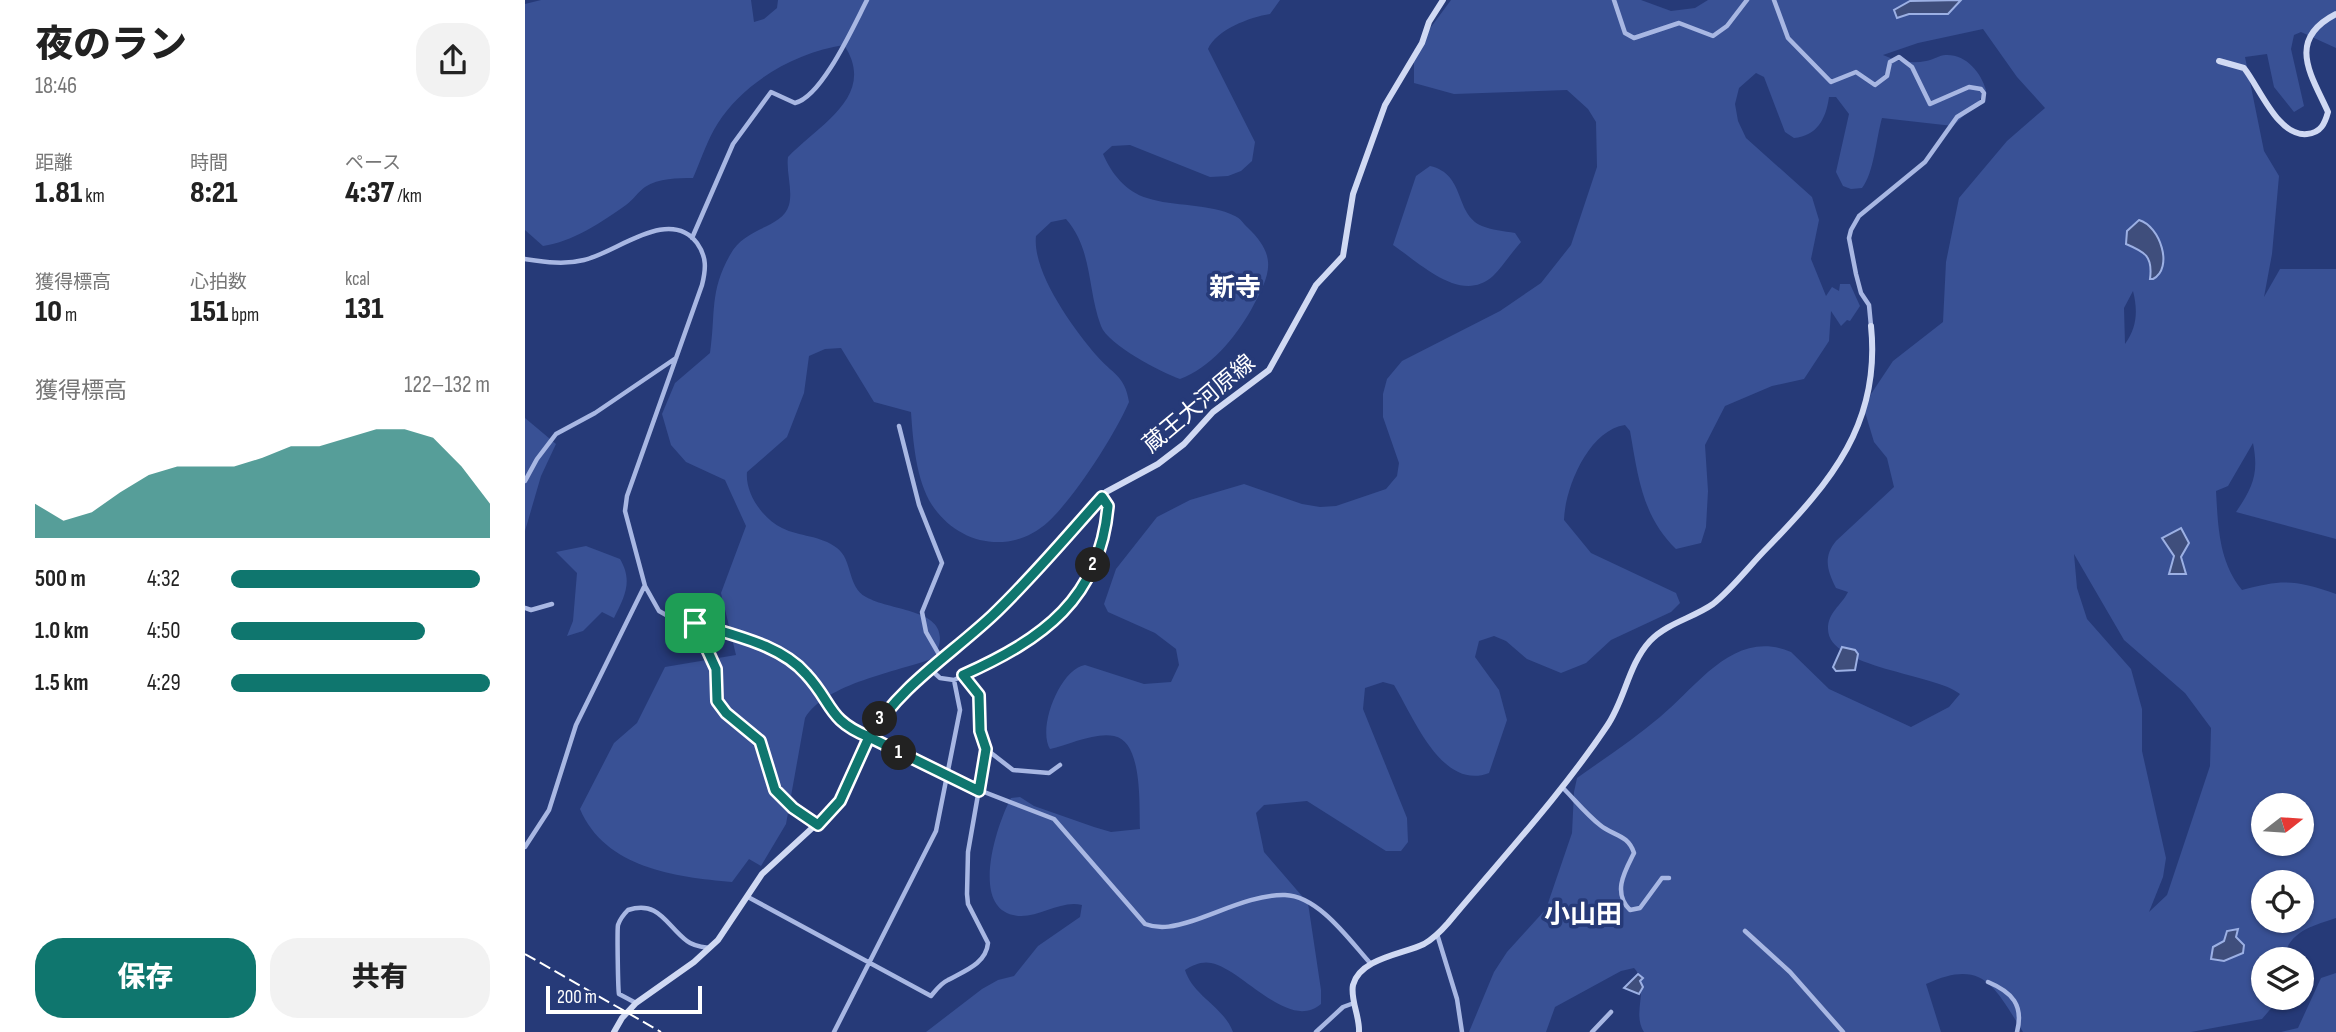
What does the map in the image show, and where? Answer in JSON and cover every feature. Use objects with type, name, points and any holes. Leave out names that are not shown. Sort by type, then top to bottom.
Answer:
[{"type":"main road","name":"蔵王大河原線","points":[[614,1032],[636,1003],[709,948],[781,854],[818,825],[844,793],[869,737],[892,703],[1017,591],[1114,486],[1157,464],[1184,444],[1213,412],[1269,370],[1316,285],[1343,256],[1353,194],[1385,105],[1422,43],[1429,22],[1443,0]]},
{"type":"main road","points":[[2219,61],[2244,68],[2277,117],[2293,132],[2311,134],[2322,128],[2328,112],[2307,70],[2305,56],[2316,31],[2336,14]]},
{"type":"main road","points":[[1359,1032],[1353,985],[1371,965],[1386,956],[1416,947],[1437,934],[1563,788],[1609,723],[1649,642],[1669,626],[1716,601],[1809,505],[1833,475],[1856,434],[1868,392],[1874,355],[1871,326]]},
{"type":"street","points":[[692,238],[733,144],[764,101],[771,92],[795,103],[809,97],[829,69],[867,0]]},
{"type":"street","points":[[1615,0],[1625,33],[1634,38],[1679,23],[1692,26],[1707,36],[1713,36],[1727,26],[1747,0]]},
{"type":"street","points":[[1775,0],[1789,38],[1831,82],[1856,72],[1875,85],[1887,76],[1890,62],[1899,57],[1912,67],[1930,104],[1969,87],[1981,89],[1984,93],[1983,101],[1957,117],[1924,162],[1860,216],[1851,230],[1849,238],[1856,274],[1861,293],[1869,305],[1871,326]]},
{"type":"street","points":[[525,258],[556,263],[588,259],[661,229],[678,230],[692,238],[702,251],[705,268],[677,358],[627,496],[625,511],[645,586],[659,611],[675,620],[695,623],[764,647],[807,674],[840,723],[948,778],[1054,819],[1145,924],[1172,926],[1253,901],[1286,895],[1305,901],[1318,911],[1371,965]]},
{"type":"street","points":[[525,481],[537,458],[556,434],[595,413],[677,358]]},
{"type":"street","points":[[899,426],[919,505],[942,563],[922,612],[926,632],[941,659]]},
{"type":"street","points":[[950,680],[1015,651],[1079,596],[1104,531],[1108,508],[1102,497]]},
{"type":"street","points":[[525,847],[549,810],[576,725],[609,661],[633,603],[645,586]]},
{"type":"street","points":[[525,608],[531,610],[552,604]]},
{"type":"street","points":[[671,635],[695,623]]},
{"type":"street","points":[[695,623],[716,669],[717,701],[726,713],[760,741],[775,790],[793,808],[818,825]]},
{"type":"street","points":[[834,1032],[936,831],[960,710],[950,680],[929,668]]},
{"type":"street","points":[[748,897],[931,996],[945,981],[968,970],[984,956],[988,943],[968,904],[967,894],[968,852],[986,749],[980,731],[979,695],[963,675]]},
{"type":"street","points":[[986,749],[1013,770],[1049,773],[1060,765]]},
{"type":"street","points":[[1563,788],[1601,827],[1624,836],[1632,846],[1634,853],[1622,874],[1626,906],[1630,910],[1640,908],[1662,878],[1669,878]]},
{"type":"street","points":[[636,1003],[619,994],[617,985],[620,956],[618,925],[628,910],[643,906],[658,912],[688,942],[709,948]]},
{"type":"street","points":[[1745,931],[1790,972],[1843,1032]]},
{"type":"street","points":[[1437,934],[1457,999],[1462,1032]]},
{"type":"street","points":[[1988,982],[2012,993],[2020,1013],[2017,1032]]},
{"type":"street","points":[[1316,1032],[1343,1007],[1355,1002]]},
{"type":"street","points":[[1592,1032],[1611,1012]]},
{"type":"shaded area","points":[[541,0],[751,0],[754,22],[764,19],[777,8],[778,0],[1280,0],[1270,14],[1244,21],[1226,30],[1208,49],[1255,142],[1252,161],[1241,171],[1228,176],[1210,177],[1130,145],[1112,146],[1103,154],[1115,175],[1132,191],[1157,201],[1214,209],[1235,216],[1264,248],[1268,267],[1263,286],[1245,321],[1221,351],[1201,368],[1180,379],[1136,357],[1114,341],[1101,326],[1081,244],[1066,219],[1051,222],[1036,236],[1040,266],[1056,299],[1087,344],[1121,380],[1129,402],[1093,465],[1048,522],[1034,532],[1003,542],[971,537],[956,530],[932,505],[922,484],[914,448],[911,412],[874,402],[841,348],[825,349],[809,356],[804,393],[787,437],[747,472],[752,496],[775,524],[837,548],[846,559],[860,593],[931,621],[938,630],[940,642],[934,658],[845,687],[815,706],[805,718],[786,824],[761,866],[749,859],[732,882],[665,872],[624,857],[606,845],[591,829],[580,809],[614,743],[637,723],[665,667],[736,655],[721,593],[746,526],[725,480],[686,462],[671,445],[662,414],[675,383],[710,353],[716,292],[730,255],[745,238],[785,213],[790,199],[788,157],[840,108],[854,80],[853,63],[844,45],[808,54],[773,71],[742,94],[729,108],[711,136],[693,178],[668,179],[650,184],[626,205],[597,224],[576,236],[543,246],[525,230],[525,4]]},
{"type":"shaded area","points":[[1451,0],[1641,0],[1671,11],[1695,8],[1708,0],[2336,0],[2336,48],[2301,32],[2294,35],[2291,49],[2304,106],[2294,112],[2274,87],[2267,54],[2245,57],[2264,151],[2279,176],[2272,254],[2264,297],[2280,269],[2336,269],[2336,539],[2236,512],[2247,495],[2255,472],[2253,443],[2228,486],[2216,491],[2224,556],[2242,590],[2268,584],[2289,583],[2336,594],[2336,918],[2314,926],[2314,870],[2251,870],[2251,933],[2300,933],[2288,947],[2251,947],[2251,1010],[2270,1010],[2262,1019],[2191,1032],[2023,1032],[2004,1002],[1986,981],[1962,974],[1926,984],[1941,1032],[1644,1032],[1639,1016],[1641,983],[1634,968],[1621,971],[1555,1007],[1546,1032],[1469,1032],[1494,972],[1507,952],[1546,909],[1572,833],[1577,778],[1650,725],[1718,664],[1752,648],[1771,647],[1791,652],[1829,689],[1911,727],[1949,707],[1960,694],[1948,687],[1864,661],[1845,653],[1833,642],[1828,629],[1829,623],[1832,614],[1848,592],[1836,588],[1830,575],[1828,558],[1836,541],[1894,487],[1887,458],[1874,442],[1865,412],[1871,394],[1893,361],[1943,322],[1946,262],[1959,198],[2007,141],[2045,108],[2017,77],[1983,29],[1918,43],[1883,55],[1915,62],[1945,55],[1961,58],[1981,77],[1986,90],[1979,101],[1953,126],[1882,118],[1872,165],[1862,188],[1851,189],[1843,186],[1836,172],[1849,114],[1836,97],[1829,97],[1823,119],[1814,130],[1794,138],[1785,132],[1764,77],[1756,73],[1739,88],[1735,104],[1738,121],[1746,138],[1812,197],[1819,220],[1811,259],[1826,296],[1832,287],[1839,291],[1840,284],[1850,284],[1860,306],[1850,321],[1847,320],[1841,326],[1831,311],[1829,341],[1804,379],[1772,386],[1725,406],[1705,445],[1708,491],[1706,527],[1701,543],[1676,549],[1656,523],[1643,494],[1630,431],[1625,425],[1600,437],[1590,449],[1574,477],[1564,520],[1591,553],[1676,593],[1680,603],[1671,612],[1611,640],[1586,663],[1561,673],[1527,659],[1506,641],[1494,636],[1479,641],[1475,657],[1499,690],[1507,720],[1489,773],[1472,776],[1457,771],[1444,762],[1420,732],[1394,685],[1383,682],[1365,688],[1363,709],[1407,818],[1408,842],[1401,851],[1386,851],[1307,801],[1264,805],[1256,813],[1264,852],[1308,903],[1321,1004],[1308,1011],[1294,1010],[1280,1005],[1224,968],[1204,963],[1185,970],[1195,987],[1223,1015],[1233,1032],[926,1032],[982,989],[998,980],[1014,976],[1038,946],[1080,917],[1082,905],[1074,904],[1030,915],[1013,915],[1000,908],[993,896],[990,880],[994,844],[1011,798],[1020,797],[1034,806],[1111,832],[1140,829],[1135,762],[1123,740],[1107,735],[1050,749],[1046,728],[1053,701],[1060,688],[1067,677],[1085,665],[1144,684],[1171,682],[1179,665],[1176,649],[1155,633],[1108,612],[1104,604],[1116,569],[1157,517],[1190,500],[1244,484],[1302,504],[1320,507],[1336,506],[1386,489],[1397,476],[1399,463],[1383,417],[1383,394],[1387,379],[1402,361],[1500,311],[1541,283],[1571,245],[1597,167],[1596,122],[1588,109],[1567,90],[1454,94],[1414,83],[1414,50]],"holes":[[[2133,291],[2135,319],[2125,344],[2124,308]],[[2074,554],[2124,640],[2185,693],[2211,728],[2210,766],[2167,895],[2149,912],[2163,877],[2166,858],[2142,751],[2142,709],[2131,669],[2087,619],[2077,588]]]},
{"type":"shaded area","points":[[1961,0],[1948,14],[1909,14],[1897,18],[1894,10],[1910,1]]},
{"type":"shaded area","points":[[1430,166],[1449,177],[1473,220],[1482,226],[1515,233],[1521,242],[1493,276],[1481,284],[1454,284],[1428,270],[1393,245],[1416,176]]},
{"type":"shaded area","points":[[2139,220],[2153,230],[2162,248],[2163,266],[2153,279],[2150,279],[2150,265],[2146,256],[2126,244],[2127,231]]},
{"type":"shaded area","points":[[525,418],[556,444],[541,476],[525,531]]},
{"type":"shaded area","points":[[2181,528],[2189,543],[2181,557],[2186,574],[2169,574],[2174,556],[2162,538]]},
{"type":"shaded area","points":[[586,546],[620,559],[626,574],[626,589],[614,618],[602,612],[583,631],[567,636],[573,621],[577,573],[556,552]]},
{"type":"shaded area","points":[[1842,647],[1855,650],[1858,654],[1855,670],[1836,671],[1833,667]]},
{"type":"shaded area","points":[[2238,929],[2236,937],[2244,945],[2243,953],[2224,961],[2211,959],[2213,947],[2224,941],[2227,931]]},
{"type":"shaded area","points":[[2336,973],[2336,1032],[2281,1032],[2298,1028],[2306,1010],[2314,1010],[2314,993],[2321,978]]},
{"type":"shaded area","points":[[1638,974],[1643,978],[1640,981],[1643,987],[1639,994],[1624,988]]},
{"type":"railway","points":[[525,954],[661,1032]]},
{"type":"district","name":"新寺","points":[[1235,288]]},
{"type":"district","name":"小山田","points":[[1583,915]]},
{"type":"route","points":[[695,623],[716,669],[717,701],[726,713],[760,741],[765,766],[775,790],[793,808],[818,825],[840,801],[869,737],[979,791],[986,749],[980,731],[979,695],[963,675],[1015,651],[1079,596],[1096,558],[1108,506],[1102,497],[993,615],[909,685],[878,721],[869,737],[840,723],[807,674],[790,661],[764,647],[695,623]]}]
